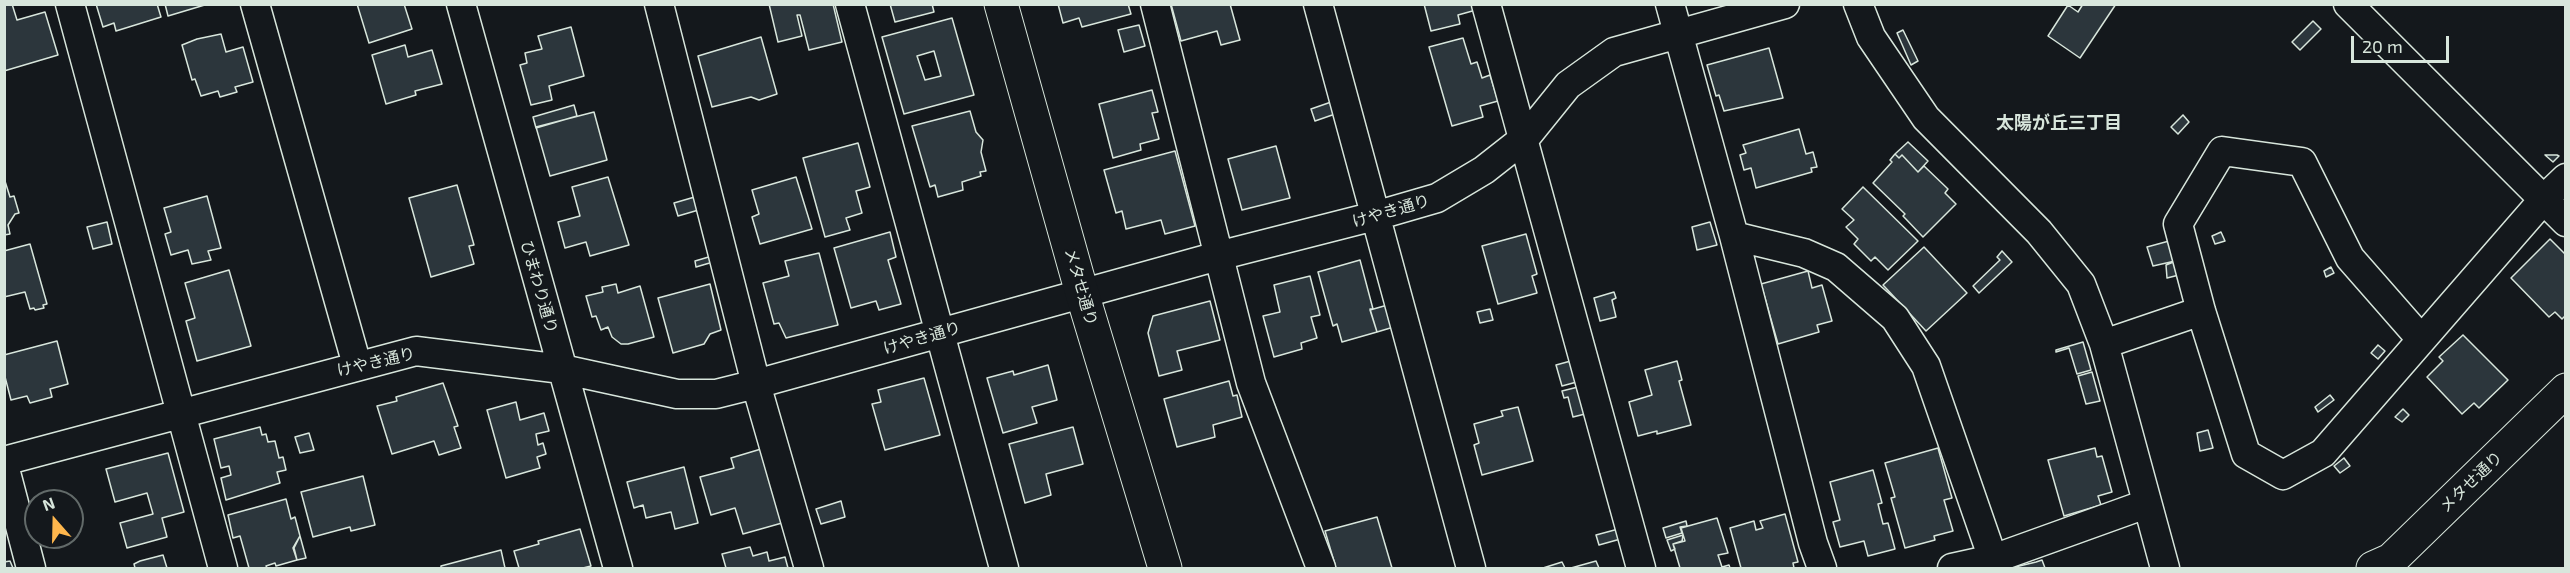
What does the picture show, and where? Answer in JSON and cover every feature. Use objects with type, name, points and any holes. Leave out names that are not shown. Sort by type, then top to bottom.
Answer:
[{"type":"street","points":[[70,4],[223,568]]},
{"type":"street","points":[[255,4],[357,365]]},
{"type":"street","name":"ひまわり通り","points":[[461,4],[618,568]]},
{"type":"street","points":[[659,4],[756,384],[809,568]]},
{"type":"street","points":[[850,4],[938,334],[1004,568]]},
{"type":"street","name":"メタせ通り","points":[[1001,4],[1082,293],[1165,568]]},
{"type":"street","points":[[1155,4],[1251,383],[1316,560],[1321,568]]},
{"type":"street","points":[[1318,4],[1471,568]]},
{"type":"street","points":[[1486,4],[1641,568]]},
{"type":"street","points":[[1670,4],[1734,236],[1810,532],[1822,568]]},
{"type":"street","name":"けやき通り","points":[[4,463],[357,365],[416,351],[562,369],[677,394],[716,394],[756,384],[1082,293],[1437,198],[1484,170],[1523,140],[1568,85],[1614,52],[1785,4]]},
{"type":"street","points":[[1858,4],[1871,38],[1926,118],[2039,232],[2081,284],[2104,344],[2146,504],[2166,568]]},
{"type":"street","points":[[2348,4],[2565,222]]},
{"type":"street","points":[[2421,339],[2350,258],[2302,162],[2222,151],[2178,224],[2201,311],[2246,454],[2283,475],[2323,453],[2544,199],[2565,178]]},
{"type":"street","points":[[1734,236],[1804,253],[1836,267],[1895,318],[1926,366],[1993,558]]},
{"type":"street","points":[[2104,344],[2201,311]]},
{"type":"street","name":"メタせ通り","points":[[2373,568],[2391,560],[2565,390]]},
{"type":"street","points":[[4,463],[31,568]]},
{"type":"street","points":[[1952,568],[1993,558],[2146,504]]},
{"type":"building","points":[[4,4],[12,4],[17,20],[45,12],[58,55],[4,71]]},
{"type":"building","points":[[96,4],[157,4],[161,17],[116,31],[114,23],[103,27]]},
{"type":"building","points":[[165,4],[208,4],[168,16]]},
{"type":"building","points":[[357,4],[404,4],[412,29],[369,43]]},
{"type":"building","points":[[769,4],[833,4],[842,42],[809,50],[800,15],[797,15],[802,36],[778,42]]},
{"type":"building","points":[[890,4],[932,4],[934,12],[895,22]]},
{"type":"building","points":[[1058,4],[1128,4],[1131,14],[1082,27],[1079,18],[1063,23]]},
{"type":"building","points":[[1171,4],[1230,4],[1240,40],[1221,45],[1217,31],[1181,41]]},
{"type":"building","points":[[1424,4],[1475,4],[1476,10],[1458,15],[1460,24],[1431,31]]},
{"type":"building","points":[[2083,4],[2116,4],[2080,58],[2048,36],[2068,5],[2078,12]]},
{"type":"building","points":[[952,18],[974,95],[904,114],[882,37]]},
{"type":"building","points":[[2313,21],[2321,29],[2300,50],[2292,42]]},
{"type":"building","points":[[1139,25],[1145,46],[1124,52],[1118,30]]},
{"type":"building","points":[[571,27],[584,76],[549,86],[552,100],[531,105],[520,65],[527,63],[525,53],[542,49],[538,36]]},
{"type":"building","points":[[1903,30],[1918,61],[1911,65],[1897,33]]},
{"type":"building","points":[[221,34],[226,52],[243,47],[253,82],[235,87],[237,92],[220,97],[218,91],[201,96],[195,79],[192,80],[182,45]]},
{"type":"building","points":[[761,37],[777,94],[759,100],[751,97],[712,107],[698,56]]},
{"type":"building","points":[[1463,38],[1471,64],[1477,62],[1482,78],[1490,75],[1498,101],[1480,106],[1483,117],[1452,126],[1429,47]]},
{"type":"building","points":[[405,45],[408,57],[432,50],[442,84],[415,91],[416,95],[386,104],[372,55]]},
{"type":"building","points":[[1769,48],[1783,98],[1724,111],[1719,95],[1716,96],[1707,65]]},
{"type":"building","points":[[934,51],[941,76],[925,80],[917,56]]},
{"type":"building","points":[[1152,90],[1158,112],[1152,113],[1159,139],[1140,144],[1141,150],[1113,158],[1099,104]]},
{"type":"building","points":[[1334,101],[1338,113],[1315,121],[1311,109]]},
{"type":"building","points":[[574,105],[577,116],[536,128],[533,117]]},
{"type":"building","points":[[970,111],[976,132],[983,140],[981,152],[986,171],[980,172],[981,176],[962,182],[963,190],[938,197],[935,185],[930,187],[912,126]]},
{"type":"building","points":[[594,112],[607,160],[550,176],[536,127]]},
{"type":"building","points":[[2183,115],[2189,122],[2178,134],[2171,127]]},
{"type":"building","points":[[1799,129],[1806,154],[1813,152],[1817,167],[1811,168],[1812,172],[1756,188],[1751,168],[1744,170],[1740,155],[1746,153],[1743,145]]},
{"type":"building","points":[[1908,142],[1928,161],[1918,172],[1902,155],[1899,158],[1895,154]]},
{"type":"building","points":[[858,143],[870,187],[856,191],[862,213],[846,218],[850,230],[825,237],[803,158]]},
{"type":"building","points":[[1276,146],[1290,198],[1242,210],[1228,159]]},
{"type":"building","points":[[1175,151],[1195,226],[1165,234],[1161,220],[1126,229],[1122,211],[1116,213],[1104,170]]},
{"type":"building","points":[[1895,154],[1899,158],[1902,155],[1918,172],[1924,166],[1948,189],[1945,193],[1956,204],[1923,237],[1903,216],[1905,214],[1873,183],[1892,162],[1890,160]]},
{"type":"building","points":[[2545,155],[2557,155],[2559,156],[2553,162]]},
{"type":"building","points":[[608,177],[629,245],[590,256],[586,242],[565,248],[558,222],[580,216],[572,187]]},
{"type":"building","points":[[796,177],[812,229],[760,244],[752,217],[759,214],[752,190]]},
{"type":"building","points":[[4,178],[10,197],[14,196],[19,213],[15,214],[8,225],[10,234],[4,235]]},
{"type":"building","points":[[457,185],[474,245],[469,246],[474,264],[431,277],[409,198]]},
{"type":"building","points":[[1863,187],[1918,241],[1888,270],[1875,257],[1871,261],[1854,244],[1858,239],[1846,227],[1854,220],[1842,209]]},
{"type":"building","points":[[207,196],[221,248],[208,251],[211,260],[192,264],[188,250],[171,255],[165,234],[171,232],[164,208]]},
{"type":"building","points":[[698,196],[702,209],[678,216],[674,203]]},
{"type":"building","points":[[107,222],[112,244],[93,249],[87,227]]},
{"type":"building","points":[[1710,222],[1717,245],[1697,250],[1692,227]]},
{"type":"building","points":[[890,232],[896,257],[888,260],[901,304],[879,310],[876,301],[851,308],[834,248]]},
{"type":"building","points":[[2221,232],[2225,241],[2215,244],[2212,236]]},
{"type":"building","points":[[1526,234],[1537,274],[1532,276],[1537,293],[1498,304],[1482,246]]},
{"type":"building","points":[[2550,239],[2566,255],[2566,315],[2562,319],[2555,312],[2549,317],[2511,278]]},
{"type":"building","points":[[2169,241],[2175,261],[2153,266],[2147,247]]},
{"type":"building","points":[[30,244],[47,304],[43,305],[44,308],[35,310],[30,309],[25,292],[4,297],[4,251]]},
{"type":"building","points":[[1924,247],[1967,293],[1926,331],[1883,285]]},
{"type":"building","points":[[2002,251],[2012,262],[1979,293],[1973,286],[2000,260],[1997,257]]},
{"type":"building","points":[[819,253],[838,325],[786,338],[779,323],[774,324],[763,283],[789,276],[785,261]]},
{"type":"building","points":[[712,256],[713,262],[696,267],[695,261]]},
{"type":"building","points":[[1360,260],[1377,332],[1342,342],[1337,324],[1333,326],[1318,272]]},
{"type":"building","points":[[2176,261],[2179,275],[2167,278],[2166,265]]},
{"type":"building","points":[[2331,267],[2334,273],[2326,277],[2324,271]]},
{"type":"building","points":[[229,270],[251,346],[197,361],[186,321],[195,318],[185,283]]},
{"type":"building","points":[[1808,271],[1812,288],[1822,285],[1832,321],[1817,325],[1819,332],[1778,344],[1761,284]]},
{"type":"building","points":[[1310,276],[1320,315],[1311,317],[1317,338],[1301,343],[1302,349],[1274,357],[1263,316],[1280,312],[1274,285]]},
{"type":"building","points":[[616,284],[618,293],[640,286],[654,337],[621,344],[612,337],[608,327],[601,330],[596,316],[592,317],[586,296],[603,292],[602,287]]},
{"type":"building","points":[[710,284],[721,330],[710,334],[704,344],[673,353],[658,298]]},
{"type":"building","points":[[1614,292],[1616,298],[1612,300],[1616,317],[1600,321],[1594,298]]},
{"type":"building","points":[[1210,301],[1220,340],[1177,351],[1182,370],[1159,376],[1148,333],[1153,316]]},
{"type":"building","points":[[1391,304],[1397,326],[1377,332],[1370,310]]},
{"type":"building","points":[[1490,309],[1493,320],[1480,323],[1477,312]]},
{"type":"building","points":[[2463,335],[2508,380],[2479,408],[2474,403],[2462,414],[2427,377],[2443,361],[2439,357]]},
{"type":"building","points":[[57,341],[68,384],[50,389],[52,397],[30,403],[27,396],[11,400],[4,373],[4,355]]},
{"type":"building","points":[[2083,342],[2091,370],[2077,374],[2069,348],[2056,352],[2056,350]]},
{"type":"building","points":[[2378,345],[2385,351],[2378,359],[2371,353]]},
{"type":"building","points":[[1578,359],[1584,380],[1562,386],[1556,365]]},
{"type":"building","points":[[1677,361],[1682,380],[1679,381],[1691,425],[1657,434],[1657,431],[1638,436],[1629,402],[1652,395],[1645,370]]},
{"type":"building","points":[[1048,365],[1057,400],[1032,407],[1037,423],[1003,433],[987,378],[1013,371],[1014,375]]},
{"type":"building","points":[[2092,372],[2100,401],[2086,404],[2078,376]]},
{"type":"building","points":[[924,378],[940,435],[885,450],[872,404],[881,402],[878,390]]},
{"type":"building","points":[[1229,381],[1233,396],[1237,395],[1242,417],[1213,425],[1215,437],[1177,447],[1164,399]]},
{"type":"building","points":[[443,383],[458,426],[454,427],[461,448],[439,455],[434,441],[392,454],[377,406],[397,401],[396,397]]},
{"type":"building","points":[[1582,386],[1589,413],[1573,417],[1568,397],[1564,398],[1562,391]]},
{"type":"building","points":[[2330,395],[2334,400],[2318,412],[2315,407]]},
{"type":"building","points":[[516,402],[520,420],[544,413],[549,431],[536,434],[538,445],[543,443],[546,454],[537,457],[540,468],[506,478],[487,410]]},
{"type":"building","points":[[1518,407],[1533,461],[1482,475],[1474,445],[1479,443],[1474,424],[1503,416],[1501,411]]},
{"type":"building","points":[[2403,409],[2409,415],[2402,422],[2395,417]]},
{"type":"building","points":[[260,427],[262,435],[266,434],[268,442],[275,441],[279,458],[283,457],[286,470],[277,472],[280,483],[226,500],[221,478],[231,475],[229,466],[221,468],[214,439]]},
{"type":"building","points":[[1073,427],[1083,464],[1046,474],[1051,495],[1025,503],[1009,444]]},
{"type":"building","points":[[2208,430],[2213,448],[2200,451],[2197,433]]},
{"type":"building","points":[[309,433],[314,450],[300,453],[295,437]]},
{"type":"building","points":[[1938,448],[1952,498],[1944,500],[1953,531],[1934,536],[1935,540],[1905,548],[1891,498],[1895,497],[1885,463]]},
{"type":"building","points":[[2095,448],[2097,457],[2102,456],[2112,492],[2098,496],[2101,505],[2064,516],[2048,460]]},
{"type":"building","points":[[761,449],[782,523],[743,534],[735,508],[711,515],[700,477],[734,468],[731,458]]},
{"type":"building","points":[[168,453],[184,512],[162,518],[167,537],[127,548],[120,523],[153,514],[147,493],[115,502],[106,469]]},
{"type":"building","points":[[2344,458],[2350,466],[2340,473],[2334,466]]},
{"type":"building","points":[[684,467],[698,523],[675,529],[671,512],[646,518],[643,505],[634,508],[627,482]]},
{"type":"building","points":[[1873,470],[1882,503],[1878,504],[1883,524],[1888,523],[1895,549],[1868,556],[1864,541],[1840,547],[1833,522],[1840,520],[1830,482]]},
{"type":"building","points":[[363,476],[375,525],[351,531],[350,527],[313,537],[301,492]]},
{"type":"building","points":[[286,499],[291,519],[295,517],[300,536],[293,548],[297,560],[276,566],[275,563],[266,566],[267,568],[249,568],[240,536],[233,538],[228,515]]},
{"type":"building","points":[[841,501],[845,517],[821,524],[816,509]]},
{"type":"building","points":[[1785,514],[1798,562],[1793,563],[1794,568],[1741,568],[1730,528],[1754,521],[1756,530],[1763,528],[1760,521]]},
{"type":"building","points":[[1377,517],[1392,568],[1336,568],[1325,531]]},
{"type":"building","points":[[1717,518],[1728,553],[1718,555],[1722,567],[1729,565],[1730,568],[1680,568],[1673,544],[1685,541],[1681,528]]},
{"type":"building","points":[[1686,521],[1687,526],[1680,527],[1682,533],[1666,538],[1663,528]]},
{"type":"building","points":[[1622,528],[1624,538],[1599,545],[1596,535]]},
{"type":"building","points":[[580,529],[591,566],[519,568],[514,551],[539,544],[538,541]]},
{"type":"building","points":[[1683,535],[1682,541],[1673,544],[1675,549],[1671,551],[1667,540]]},
{"type":"building","points":[[300,536],[306,558],[297,560],[294,548]]},
{"type":"building","points":[[750,547],[753,556],[767,552],[769,561],[785,557],[788,568],[726,568],[722,554]]},
{"type":"building","points":[[501,550],[505,568],[441,568],[441,566]]},
{"type":"building","points":[[163,555],[167,568],[135,568],[134,564],[140,561]]},
{"type":"building","points":[[2042,560],[2045,568],[2011,568],[2036,562]]},
{"type":"building","points":[[10,561],[13,568],[4,568],[4,562]]},
{"type":"building","points":[[1596,561],[1599,568],[1571,568]]},
{"type":"building","points":[[1562,562],[1565,568],[1543,568]]},
{"type":"district","name":"太陽が丘三丁目","points":[[2059,123]]}]
